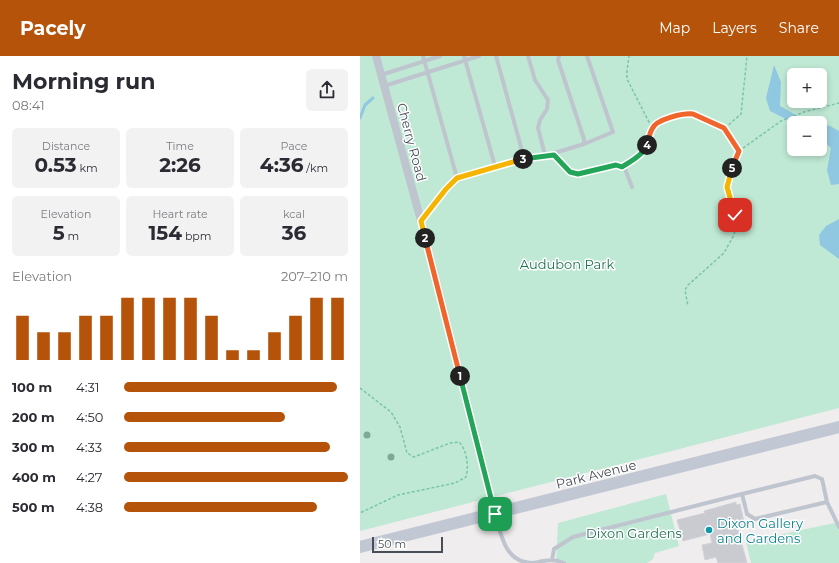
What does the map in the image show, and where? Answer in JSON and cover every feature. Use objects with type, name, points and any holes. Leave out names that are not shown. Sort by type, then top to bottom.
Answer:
[{"type":"main road","name":"Park Avenue","points":[[360,548],[839,427]]},
{"type":"street","name":"Cherry Road","points":[[376,56],[421,221],[495,514]]},
{"type":"lane","points":[[424,56],[457,178]]},
{"type":"lane","points":[[381,75],[440,56]]},
{"type":"lane","points":[[384,86],[428,72],[464,58],[479,56]]},
{"type":"lane","points":[[496,56],[524,158]]},
{"type":"lane","points":[[528,56],[535,80],[548,100],[547,109],[540,120],[538,128],[548,155]]},
{"type":"lane","points":[[548,155],[584,144],[613,132],[587,56]]},
{"type":"lane","points":[[558,57],[584,139],[584,144]]},
{"type":"lane","points":[[464,58],[495,166]]},
{"type":"lane","points":[[421,221],[446,189],[457,178],[524,158],[554,155],[570,172],[578,174],[616,165],[625,169],[632,187]]},
{"type":"lane","points":[[552,560],[554,549],[573,537],[815,476],[822,479],[828,502],[839,527]]},
{"type":"lane","points":[[742,494],[747,514],[754,519],[828,502]]},
{"type":"lane","points":[[495,514],[503,544],[507,552],[522,563],[552,560],[564,563]]},
{"type":"path","points":[[629,56],[627,79],[652,128]]},
{"type":"path","points":[[724,128],[741,114],[747,56]]},
{"type":"path","points":[[688,306],[685,290],[688,285],[724,253],[734,235],[736,226],[735,215],[727,187],[729,174],[739,151],[781,121],[804,112],[839,103]]},
{"type":"path","points":[[622,167],[645,150],[652,128],[670,117],[687,113],[698,116],[724,128],[739,151]]},
{"type":"path","points":[[360,388],[391,412],[400,427],[407,453],[414,456],[450,443],[459,442],[462,444],[466,456],[468,470],[466,477],[455,483],[398,495],[360,513]]},
{"type":"green space","name":"Audubon Park","points":[[360,56],[839,56],[839,408],[360,531]]},
{"type":"green space","name":"Dixon Gardens","points":[[666,494],[679,546],[655,553],[653,559],[647,563],[556,563],[558,523]]},
{"type":"green space","points":[[839,522],[839,563],[751,563],[746,542]]},
{"type":"water","points":[[774,65],[781,82],[780,106],[798,116],[787,116],[787,120],[770,111],[766,98]]},
{"type":"water","points":[[827,125],[839,131],[839,184],[831,185],[827,170],[831,148],[827,144]]},
{"type":"water","points":[[839,219],[839,259],[820,245],[819,235],[826,226]]},
{"type":"building","name":"Dixon Gallery and Gardens","points":[[736,502],[736,505],[740,504],[744,522],[741,523],[742,525],[737,526],[747,563],[718,563],[716,557],[705,560],[702,545],[712,543],[710,534],[683,541],[677,520],[705,513],[704,511]]},
{"type":"waterway","points":[[360,118],[365,105],[373,98]]},
{"type":"place","name":"Dixon Gallery and Gardens","points":[[709,530]]},
{"type":"route","points":[[495,514],[421,221],[446,189],[457,178],[524,158],[550,154],[554,155],[570,172],[578,174],[616,165],[622,167],[645,150],[652,128],[670,117],[687,113],[698,116],[724,128],[739,151],[729,174],[727,187],[735,215]]}]
